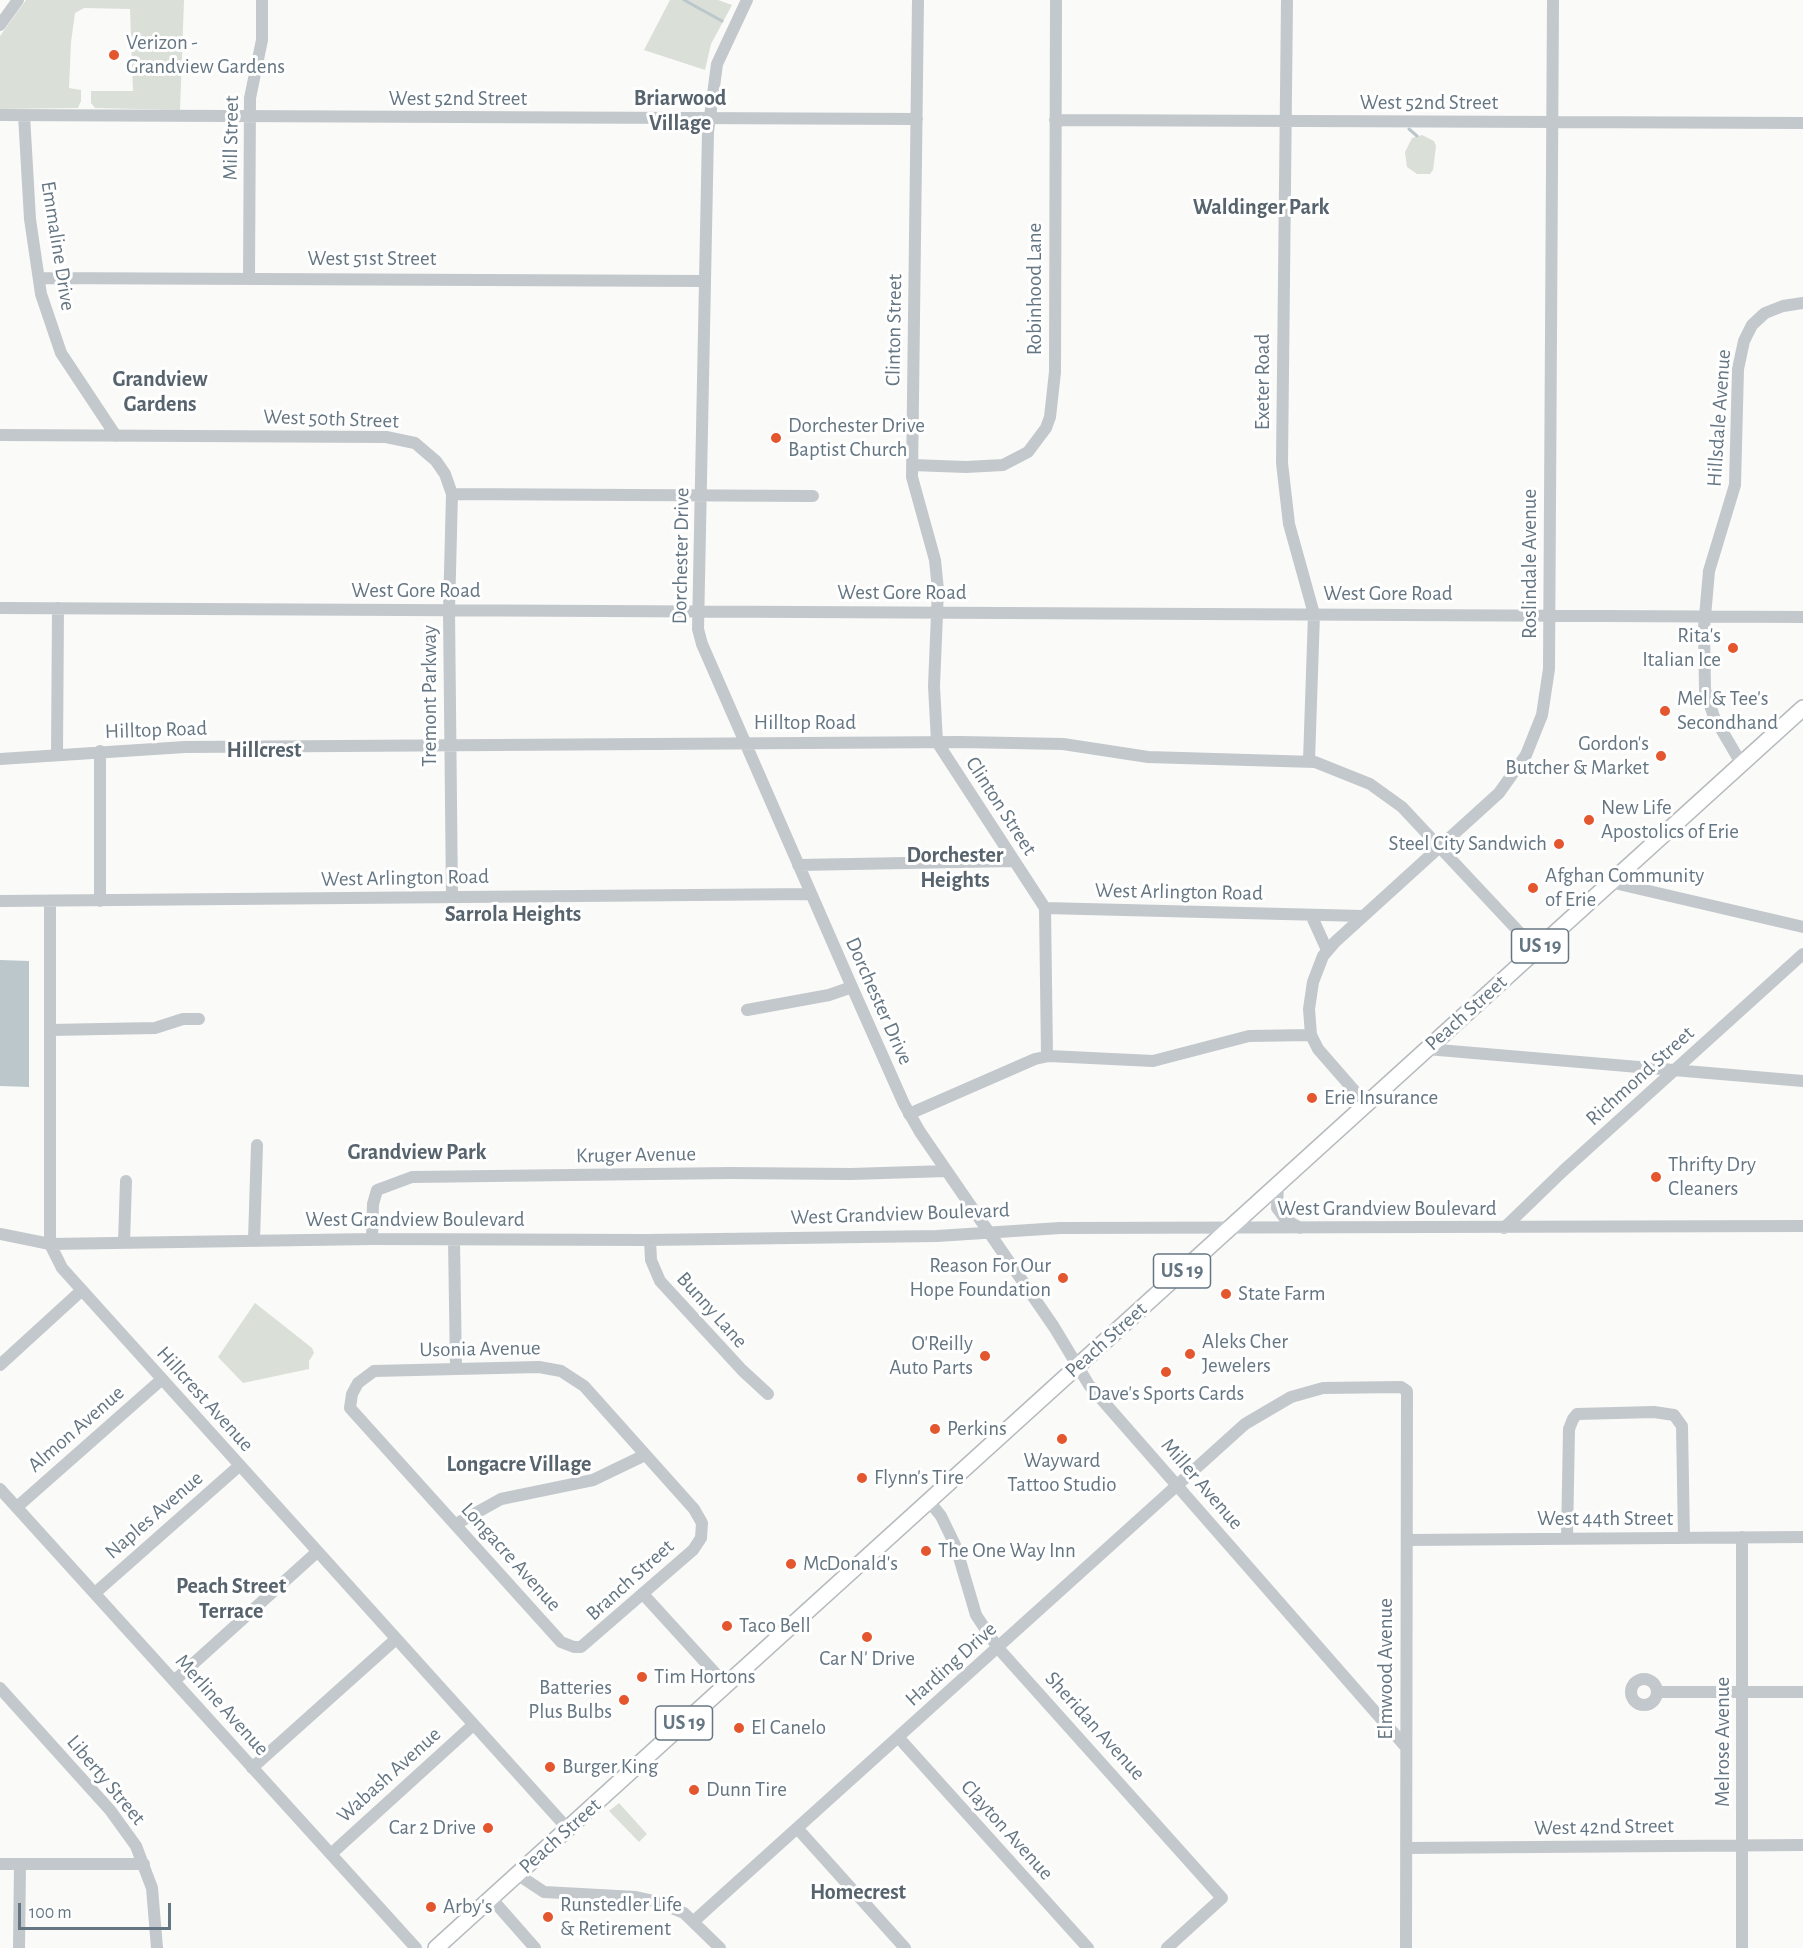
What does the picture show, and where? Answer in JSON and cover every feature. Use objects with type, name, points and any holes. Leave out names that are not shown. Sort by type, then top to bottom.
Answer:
[{"type":"main road","name":"Peach Street","points":[[436,1948],[1803,708]]},
{"type":"street","points":[[0,25],[18,0]]},
{"type":"street","name":"Mill Street","points":[[249,277],[252,83],[262,40],[262,0]]},
{"type":"street","name":"Dorchester Drive","points":[[747,0],[717,64],[709,120],[698,629],[702,644],[798,866],[909,1114],[988,1233]]},
{"type":"street","name":"Clinton Street","points":[[918,0],[912,465],[914,492],[935,560],[934,686],[937,742],[1045,908]]},
{"type":"street","name":"Robinhood Lane","points":[[912,465],[966,467],[1003,465],[1028,452],[1046,428],[1053,403],[1054,372],[1056,0]]},
{"type":"street","name":"Exeter Road","points":[[1287,0],[1282,463],[1289,524],[1314,614],[1309,761]]},
{"type":"street","name":"Roslindale Avenue","points":[[1311,1035],[1309,1009],[1313,982],[1327,950],[1499,793],[1526,755],[1542,715],[1546,694],[1549,614],[1553,0]]},
{"type":"street","name":"West 52nd Street","points":[[0,115],[709,120],[917,119]]},
{"type":"street","name":"Emmaline Drive","points":[[24,115],[30,219],[41,294],[61,353],[116,436]]},
{"type":"street","name":"West 52nd Street","points":[[1055,120],[1286,123],[1803,123]]},
{"type":"street","name":"West 51st Street","points":[[39,278],[249,277],[705,281]]},
{"type":"street","name":"Hillsdale Avenue","points":[[1741,763],[1714,717],[1705,690],[1705,617],[1711,561],[1735,485],[1739,360],[1747,332],[1758,318],[1773,309],[1803,303]]},
{"type":"street","name":"West 50th Street","points":[[0,435],[401,439],[414,443],[436,461],[445,474],[452,494]]},
{"type":"street","points":[[452,494],[813,496]]},
{"type":"street","name":"Tremont Parkway","points":[[452,494],[449,611],[452,897]]},
{"type":"street","name":"West Gore Road","points":[[0,608],[1803,617]]},
{"type":"street","points":[[57,755],[58,608]]},
{"type":"street","name":"Hilltop Road","points":[[0,759],[184,747],[937,742],[1063,744],[1149,757],[1309,761],[1353,776],[1390,797],[1536,950]]},
{"type":"street","points":[[100,751],[100,901]]},
{"type":"street","points":[[798,866],[1014,861]]},
{"type":"street","points":[[1610,882],[1803,927]]},
{"type":"street","name":"West Arlington Road","points":[[0,902],[811,894]]},
{"type":"street","name":"Hillcrest Avenue","points":[[50,901],[50,1244],[62,1268],[568,1829]]},
{"type":"street","points":[[1045,908],[1047,1056]]},
{"type":"street","name":"West Arlington Road","points":[[1045,908],[1363,916]]},
{"type":"street","points":[[1312,916],[1327,950]]},
{"type":"street","name":"Richmond Street","points":[[1504,1228],[1803,954]]},
{"type":"street","points":[[747,1011],[829,995],[852,987]]},
{"type":"street","points":[[50,1030],[155,1028],[183,1019],[199,1019]]},
{"type":"street","points":[[909,1114],[1035,1059],[1047,1056],[1153,1061],[1249,1036],[1311,1035],[1318,1049],[1366,1104]]},
{"type":"street","points":[[1427,1049],[1803,1081]]},
{"type":"street","points":[[254,1240],[258,1146]]},
{"type":"street","name":"Kruger Avenue","points":[[372,1239],[373,1204],[377,1190],[412,1177],[730,1173],[851,1174],[947,1171]]},
{"type":"street","points":[[124,1242],[126,1181]]},
{"type":"street","points":[[1278,1184],[1277,1208],[1286,1220],[1301,1229]]},
{"type":"street","name":"West Grandview Boulevard","points":[[0,1234],[50,1244],[254,1240],[650,1240],[937,1236],[1046,1228],[1803,1226]]},
{"type":"street","name":"Miller Avenue","points":[[988,1233],[1078,1365],[1089,1385],[1405,1746]]},
{"type":"street","points":[[454,1240],[456,1369]]},
{"type":"street","name":"Bunny Lane","points":[[650,1240],[651,1260],[660,1281],[741,1370],[768,1394]]},
{"type":"street","points":[[0,1365],[81,1291]]},
{"type":"street","name":"Usonia Avenue","points":[[350,1408],[358,1383],[374,1371],[539,1367],[561,1371],[584,1386],[694,1509],[702,1523],[703,1530]]},
{"type":"street","name":"Almon Avenue","points":[[17,1508],[161,1380]]},
{"type":"street","name":"Harding Drive","points":[[694,1921],[1245,1424],[1291,1397],[1323,1388],[1401,1387],[1407,1391]]},
{"type":"street","name":"Elmwood Avenue","points":[[1406,1948],[1407,1391]]},
{"type":"street","name":"Longacre Avenue","points":[[350,1408],[561,1642],[574,1647]]},
{"type":"street","points":[[1568,1538],[1569,1429],[1578,1414],[1667,1412],[1674,1415],[1682,1426],[1684,1538]]},
{"type":"street","points":[[456,1524],[501,1499],[593,1480],[645,1455]]},
{"type":"street","name":"Naples Avenue","points":[[94,1593],[239,1466]]},
{"type":"street","name":"Merline Avenue","points":[[0,1489],[416,1948]]},
{"type":"street","name":"Sheridan Avenue","points":[[929,1501],[948,1528],[976,1615],[998,1648],[1222,1898],[1167,1948]]},
{"type":"street","name":"Branch Street","points":[[574,1647],[588,1644],[693,1550],[703,1530]]},
{"type":"street","name":"West 44th Street","points":[[1407,1540],[1803,1536]]},
{"type":"street","name":"Melrose Avenue","points":[[1742,1537],[1742,1948]]},
{"type":"street","points":[[174,1681],[317,1552]]},
{"type":"street","points":[[643,1594],[726,1685]]},
{"type":"street","points":[[252,1768],[396,1639]]},
{"type":"street","name":"Liberty Street","points":[[0,1688],[110,1810],[131,1838],[144,1864],[154,1903],[157,1948]]},
{"type":"street","points":[[1657,1692],[1803,1692]]},
{"type":"street","name":"Wabash Avenue","points":[[331,1854],[473,1725]]},
{"type":"street","name":"Clayton Avenue","points":[[898,1737],[1088,1948]]},
{"type":"street","points":[[797,1828],[905,1948]]},
{"type":"street","name":"West 42nd Street","points":[[1406,1848],[1803,1845]]},
{"type":"street","points":[[0,1864],[144,1864]]},
{"type":"street","points":[[19,1948],[20,1864]]},
{"type":"street","points":[[517,1874],[544,1892],[636,1897],[672,1908],[694,1921],[720,1948]]},
{"type":"street","points":[[491,1898],[535,1948]]},
{"type":"shaded area","points":[[26,0],[184,0],[180,110],[95,108],[91,103],[91,91],[133,91],[130,9],[84,8],[75,13],[71,42],[69,88],[81,90],[81,101],[78,108],[0,109],[0,36]]},
{"type":"shaded area","points":[[670,0],[718,0],[732,5],[711,44],[705,70],[644,50]]},
{"type":"shaded area","points":[[1422,135],[1434,141],[1436,146],[1433,170],[1430,174],[1417,174],[1407,167],[1405,152],[1412,138]]},
{"type":"shaded area","points":[[0,960],[29,961],[29,1087],[0,1086]]},
{"type":"shaded area","points":[[255,1303],[312,1348],[314,1353],[309,1361],[309,1369],[243,1383],[218,1357]]},
{"type":"shaded area","points":[[619,1803],[647,1834],[639,1842],[609,1811]]},
{"type":"waterway","points":[[684,0],[722,21]]},
{"type":"waterway","points":[[1409,129],[1417,136]]},
{"type":"place","name":"Verizon - Grandview Gardens","points":[[114,55]]},
{"type":"place","name":"Dorchester Drive Baptist Church","points":[[776,438]]},
{"type":"place","name":"Rita's Italian Ice","points":[[1733,648]]},
{"type":"place","name":"Mel & Tee's Secondhand","points":[[1665,711]]},
{"type":"place","name":"Gordon's Butcher & Market","points":[[1661,756]]},
{"type":"place","name":"New Life Apostolics of Erie","points":[[1589,820]]},
{"type":"place","name":"Steel City Sandwich","points":[[1559,844]]},
{"type":"place","name":"Afghan Community of Erie","points":[[1533,888]]},
{"type":"place","name":"Erie Insurance","points":[[1312,1098]]},
{"type":"place","name":"Thrifty Dry Cleaners","points":[[1656,1177]]},
{"type":"place","name":"Reason For Our Hope Foundation","points":[[1063,1278]]},
{"type":"place","name":"State Farm","points":[[1226,1294]]},
{"type":"place","name":"Aleks Cher Jewelers","points":[[1190,1354]]},
{"type":"place","name":"O'Reilly Auto Parts","points":[[985,1356]]},
{"type":"place","name":"Dave's Sports Cards","points":[[1166,1372]]},
{"type":"place","name":"Perkins","points":[[935,1429]]},
{"type":"place","name":"Wayward Tattoo Studio","points":[[1062,1439]]},
{"type":"place","name":"Flynn's Tire","points":[[862,1478]]},
{"type":"place","name":"The One Way Inn","points":[[926,1551]]},
{"type":"place","name":"McDonald's","points":[[791,1564]]},
{"type":"place","name":"Taco Bell","points":[[727,1626]]},
{"type":"place","name":"Car N' Drive","points":[[867,1637]]},
{"type":"place","name":"Tim Hortons","points":[[642,1677]]},
{"type":"place","name":"Batteries Plus Bulbs","points":[[624,1700]]},
{"type":"place","name":"El Canelo","points":[[739,1728]]},
{"type":"place","name":"Burger King","points":[[550,1767]]},
{"type":"place","name":"Dunn Tire","points":[[694,1790]]},
{"type":"place","name":"Car 2 Drive","points":[[488,1828]]},
{"type":"place","name":"Arby's","points":[[431,1907]]},
{"type":"place","name":"Runstedler Life & Retirement","points":[[548,1917]]},
{"type":"district","name":"Briarwood Village","points":[[680,110]]},
{"type":"district","name":"Waldinger Park","points":[[1261,207]]},
{"type":"district","name":"Grandview Gardens","points":[[160,392]]},
{"type":"district","name":"Hillcrest","points":[[264,750]]},
{"type":"district","name":"Dorchester Heights","points":[[955,868]]},
{"type":"district","name":"Sarrola Heights","points":[[513,914]]},
{"type":"district","name":"Grandview Park","points":[[417,1152]]},
{"type":"district","name":"Longacre Village","points":[[519,1464]]},
{"type":"district","name":"Peach Street Terrace","points":[[231,1598]]},
{"type":"district","name":"Homecrest","points":[[858,1892]]}]
